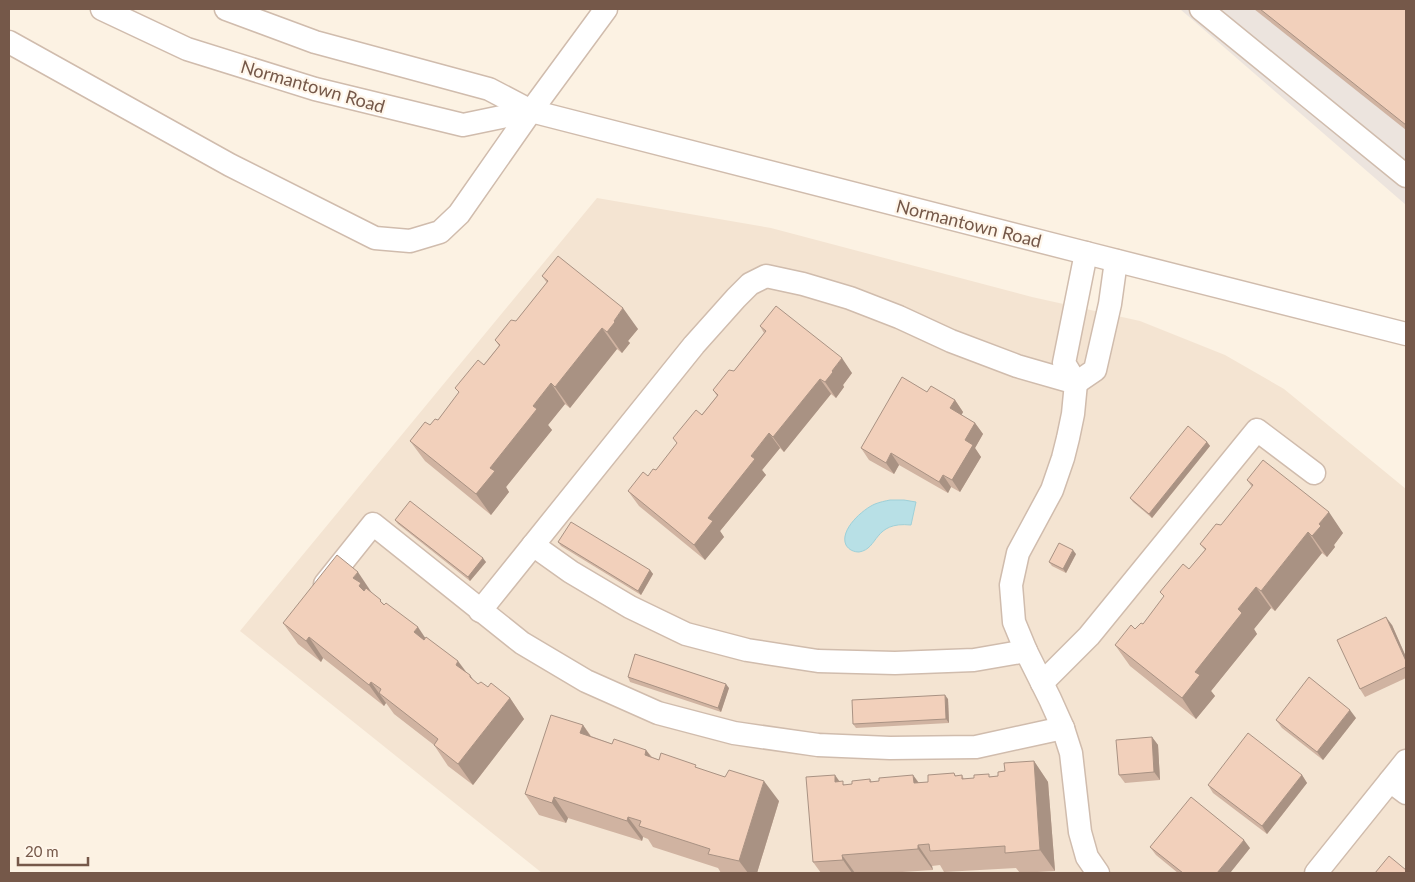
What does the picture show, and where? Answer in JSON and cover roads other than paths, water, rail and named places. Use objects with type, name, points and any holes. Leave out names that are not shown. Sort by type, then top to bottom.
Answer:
[{"type":"street","name":"Normantown Road","points":[[102,9],[187,49],[315,90],[463,125],[531,111]]},
{"type":"street","name":"Normantown Road","points":[[226,9],[314,42],[489,89],[531,111],[1406,334]]},
{"type":"street","points":[[9,42],[230,165],[375,238],[410,241],[440,232],[459,214],[531,111],[606,9]]},
{"type":"street","points":[[1200,9],[1406,176]]},
{"type":"street","points":[[1086,253],[1064,363],[1076,383],[1073,414],[1063,458],[1052,490],[1018,553],[1011,585],[1014,622],[1063,728],[1071,753],[1080,832],[1087,858],[1098,873]]},
{"type":"street","points":[[1076,383],[1095,370],[1110,304],[1116,261]]},
{"type":"street","points":[[480,611],[694,345],[750,284],[766,276],[803,284],[850,298],[1017,366],[1076,383]]},
{"type":"street","points":[[1042,683],[1089,636],[1257,430],[1314,473]]},
{"type":"street","points":[[314,597],[373,524],[522,643],[586,681],[658,713],[734,733],[818,745],[890,748],[976,747],[1063,728]]},
{"type":"street","points":[[533,545],[571,572],[630,607],[686,634],[747,650],[818,660],[895,662],[974,660],[1026,651]]},
{"type":"street","points":[[1316,873],[1398,787],[1406,761]]},
{"type":"water","points":[[890,500],[916,502],[911,525],[890,527],[883,531],[865,550],[857,552],[849,548],[846,545],[845,539],[846,533],[853,521],[870,507]]}]
